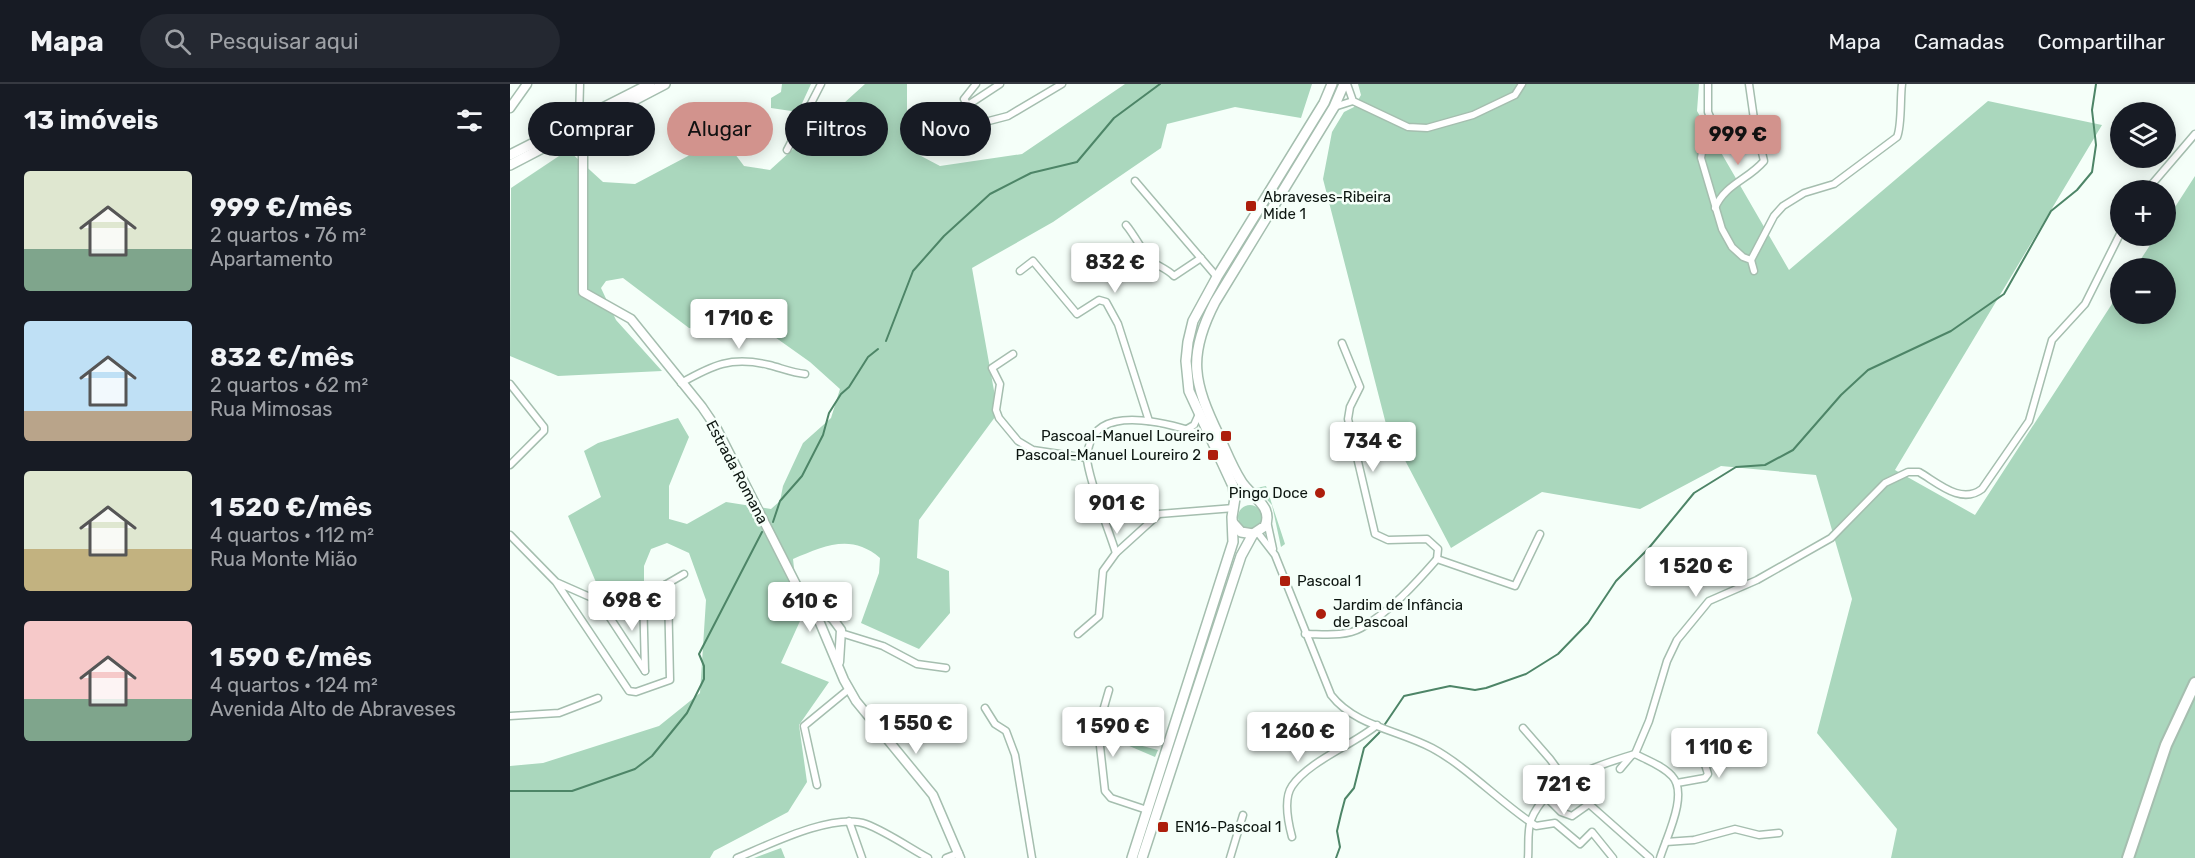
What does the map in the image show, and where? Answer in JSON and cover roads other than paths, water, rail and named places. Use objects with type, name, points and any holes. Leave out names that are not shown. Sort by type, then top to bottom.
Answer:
[{"type":"highway","points":[[2128,858],[2166,745],[2195,683]]},
{"type":"main road","points":[[618,102],[650,84]]},
{"type":"main road","points":[[626,102],[665,84]]},
{"type":"main road","points":[[1132,858],[1232,551],[1233,486],[1199,414],[1187,380],[1188,342],[1193,321],[1324,103],[1332,84]]},
{"type":"main road","points":[[1143,857],[1237,566],[1255,534],[1267,521],[1266,510],[1241,481],[1208,413],[1196,371],[1197,344],[1201,329],[1215,302],[1335,107],[1345,84]]},
{"type":"main road","points":[[510,155],[528,147]]},
{"type":"main road","points":[[510,165],[528,155]]},
{"type":"main road","points":[[1233,513],[1244,500],[1259,501]]},
{"type":"main road","points":[[1233,513],[1241,532],[1255,534]]},
{"type":"street","points":[[510,108],[527,84]]},
{"type":"street","points":[[580,84],[580,102]]},
{"type":"street","points":[[812,102],[821,84]]},
{"type":"street","points":[[966,102],[964,99],[976,84]]},
{"type":"street","points":[[973,102],[1000,84]]},
{"type":"street","points":[[991,122],[1028,105],[1062,84]]},
{"type":"street","points":[[1345,84],[1353,101],[1397,123],[1417,129],[1473,115],[1515,95],[1522,84]]},
{"type":"street","points":[[1708,84],[1708,112],[1717,133]]},
{"type":"street","points":[[1715,208],[1727,189],[1755,172],[1764,161],[1749,84]]},
{"type":"street","points":[[1754,271],[1751,260],[1774,216],[1783,206],[1804,193],[1834,184],[1898,137],[1901,129],[1899,111],[1902,84]]},
{"type":"street","points":[[1335,107],[1353,101]]},
{"type":"street","points":[[1751,260],[1743,257],[1732,247],[1715,208],[1710,183],[1703,171],[1701,158],[1703,147],[1712,142],[1717,133],[1754,119]]},
{"type":"street","points":[[2156,180],[2195,134]]},
{"type":"street","name":"Estrada Romana","points":[[581,156],[583,292],[631,319],[717,429],[801,593],[820,623],[849,689],[933,795],[960,856]]},
{"type":"street","points":[[1135,181],[1217,278]]},
{"type":"street","points":[[1126,225],[1137,237],[1150,260],[1164,266],[1174,276],[1201,258]]},
{"type":"street","points":[[1620,769],[1633,754],[1677,640],[1709,601],[1757,580],[1831,538],[1849,523],[1886,483],[1908,472],[1918,472],[1959,495],[1974,495],[1982,489],[2029,421],[2052,340],[2085,304],[2114,246]]},
{"type":"street","points":[[1020,271],[1033,261],[1077,314],[1099,300],[1106,302],[1118,324],[1149,421]]},
{"type":"street","points":[[1305,634],[1338,635],[1360,629],[1413,586],[1437,559],[1438,549],[1427,539],[1388,540],[1375,534],[1348,419],[1350,407],[1360,387],[1342,343]]},
{"type":"street","points":[[1012,354],[992,368],[999,384],[996,410],[999,418],[1025,447],[1086,458]]},
{"type":"street","points":[[681,383],[713,365],[735,361],[766,364],[805,374]]},
{"type":"street","points":[[510,384],[544,427],[544,431],[510,465]]},
{"type":"street","points":[[1187,429],[1194,425],[1199,414]]},
{"type":"street","points":[[1116,553],[1086,458],[1091,436],[1106,424],[1149,421],[1187,429],[1209,437]]},
{"type":"street","points":[[1078,634],[1099,616],[1103,571],[1116,553],[1159,514],[1212,511],[1233,513]]},
{"type":"street","points":[[1267,521],[1275,555],[1305,634],[1336,701],[1353,716],[1433,749],[1530,822],[1541,827],[1549,822],[1555,824],[1580,844],[1592,832],[1613,858]]},
{"type":"street","points":[[1255,534],[1275,555]]},
{"type":"street","points":[[1437,559],[1515,586],[1540,534]]},
{"type":"street","points":[[510,535],[556,582],[629,691],[636,692],[670,680],[668,591],[665,585]]},
{"type":"street","points":[[599,601],[643,593],[665,585],[684,574]]},
{"type":"street","points":[[556,582],[599,601],[645,671],[643,593]]},
{"type":"street","name":"Estrada Romana","points":[[801,593],[833,619],[841,633],[838,665]]},
{"type":"street","points":[[841,633],[883,646],[917,664],[946,668]]},
{"type":"street","points":[[817,785],[804,726],[849,689]]},
{"type":"street","points":[[1109,690],[1098,728],[1105,791],[1111,798],[1148,810]]},
{"type":"street","points":[[510,716],[559,713],[598,698]]},
{"type":"street","points":[[985,708],[995,724],[1006,731],[1015,755],[1032,858]]},
{"type":"street","points":[[1292,837],[1287,816],[1291,788],[1304,773],[1377,725]]},
{"type":"street","points":[[1523,728],[1566,781]]},
{"type":"street","points":[[1677,783],[1705,778],[1708,774],[1701,752],[1703,734]]},
{"type":"street","points":[[1528,858],[1530,822],[1546,797],[1566,781],[1612,760],[1633,754],[1667,771],[1677,783],[1676,816],[1660,858]]},
{"type":"street","points":[[1546,797],[1561,812],[1572,816],[1589,804],[1650,858]]},
{"type":"street","points":[[1230,858],[1243,815]]},
{"type":"street","points":[[849,821],[862,858]]},
{"type":"street","points":[[738,858],[807,829],[849,821],[865,823],[928,858]]},
{"type":"street","points":[[1666,842],[1694,840],[1735,829],[1759,835],[1779,833]]},
{"type":"street","points":[[946,858],[960,856]]},
{"type":"waterway","points":[[886,341],[913,271],[944,236],[990,194],[1031,173],[1077,162],[1114,118],[1160,84]]},
{"type":"waterway","points":[[1336,858],[1340,847],[1337,831],[1341,814],[1345,799],[1354,788],[1364,748],[1379,733],[1404,696],[1450,686],[1475,690],[1486,688],[1526,674],[1558,654],[1588,623],[1616,581],[1648,549],[1694,493],[1736,467],[1765,465],[1793,450],[1841,395],[1868,370],[1951,331],[2004,294],[2051,211],[2077,190],[2092,172],[2096,145],[2092,110],[2096,84]]},
{"type":"waterway","points":[[773,522],[780,501],[802,476],[823,435],[829,413],[868,357],[878,349]]},
{"type":"waterway","points":[[510,791],[572,791],[635,769],[652,756],[687,713],[704,679],[704,666],[699,654],[762,532]]},
{"type":"place","name":"Abraveses-Ribeira Mide 1","points":[[1251,206]]},
{"type":"place","name":"Pascoal-Manuel Loureiro","points":[[1226,436]]},
{"type":"place","name":"Pascoal-Manuel Loureiro 2","points":[[1213,455]]},
{"type":"place","name":"Pingo Doce","points":[[1320,493]]},
{"type":"place","name":"Pascoal 1","points":[[1285,581]]},
{"type":"place","name":"Jardim de Infância de Pascoal","points":[[1321,614]]},
{"type":"place","name":"EN16-Pascoal 1","points":[[1163,827]]}]
